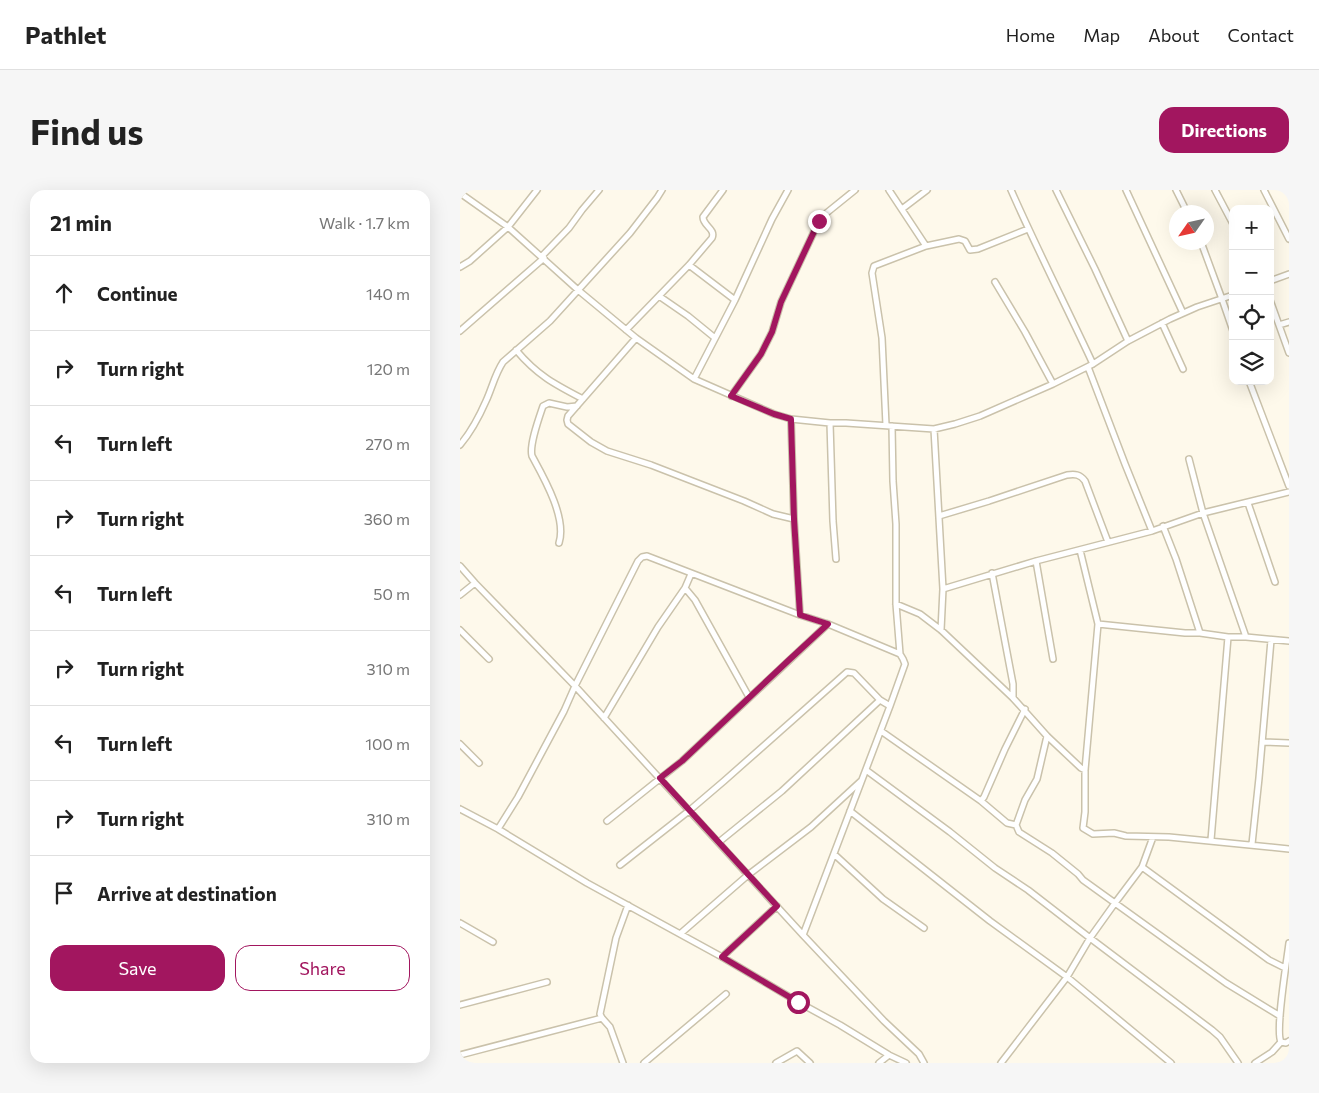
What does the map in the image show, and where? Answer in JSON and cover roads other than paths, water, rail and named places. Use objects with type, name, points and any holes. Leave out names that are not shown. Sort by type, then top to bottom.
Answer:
[{"type":"street","points":[[460,267],[470,261],[508,227],[537,190]]},
{"type":"street","points":[[460,332],[543,257],[599,190]]},
{"type":"street","points":[[460,445],[474,425],[486,402],[498,369],[503,362],[550,321],[630,232],[662,190]]},
{"type":"street","points":[[626,330],[690,265],[714,235],[702,218],[723,190]]},
{"type":"street","points":[[694,379],[735,300],[772,219],[788,190]]},
{"type":"street","points":[[731,396],[761,354],[772,332],[785,294],[819,221],[855,190]]},
{"type":"street","points":[[889,190],[926,246]]},
{"type":"street","points":[[902,209],[926,190]]},
{"type":"street","points":[[1011,190],[1028,229],[1056,284],[1091,365],[1125,464],[1152,531]]},
{"type":"street","points":[[1056,190],[1128,341]]},
{"type":"street","points":[[1126,190],[1184,313]]},
{"type":"street","points":[[1176,190],[1184,205]]},
{"type":"street","points":[[1215,190],[1229,216]]},
{"type":"street","points":[[1264,190],[1289,239]]},
{"type":"street","points":[[460,194],[508,227],[626,330],[694,379],[774,414],[791,419],[830,424],[846,423],[934,429],[955,424],[980,416],[1053,384],[1091,365],[1128,341],[1162,323],[1229,296]]},
{"type":"street","points":[[803,935],[881,731],[904,664],[900,654],[896,604],[896,524],[882,338],[872,269],[877,264],[926,246],[962,239],[970,250],[973,250],[1028,229]]},
{"type":"street","points":[[1204,250],[1229,319]]},
{"type":"street","points":[[690,265],[735,300]]},
{"type":"street","points":[[1274,280],[1289,274]]},
{"type":"street","points":[[995,282],[1053,384]]},
{"type":"street","points":[[658,296],[688,316],[715,338]]},
{"type":"street","points":[[1274,311],[1289,353]]},
{"type":"street","points":[[1279,325],[1289,322]]},
{"type":"street","points":[[1162,323],[1183,369]]},
{"type":"street","points":[[636,338],[568,416],[568,424],[607,451],[651,464],[772,514],[794,519]]},
{"type":"street","points":[[516,350],[543,377],[583,399]]},
{"type":"street","points":[[1251,385],[1289,486]]},
{"type":"street","points":[[559,543],[561,536],[560,522],[552,498],[531,451],[543,406],[549,403],[567,407],[577,406]]},
{"type":"street","points":[[791,419],[794,519],[800,615]]},
{"type":"street","points":[[830,424],[836,559]]},
{"type":"street","points":[[934,429],[943,589],[941,630]]},
{"type":"street","points":[[1189,459],[1203,513],[1246,637]]},
{"type":"street","points":[[939,516],[1075,474],[1081,476],[1085,481],[1108,542]]},
{"type":"street","points":[[943,589],[992,573],[1152,531],[1203,513],[1289,492]]},
{"type":"street","points":[[1248,502],[1275,582]]},
{"type":"street","points":[[1164,526],[1200,633]]},
{"type":"street","points":[[1080,550],[1098,624],[1085,770],[1083,828],[1093,834],[1114,833],[1126,836],[1210,840],[1289,848]]},
{"type":"street","points":[[498,829],[518,797],[564,711],[638,561],[642,557],[647,556],[828,624],[900,654]]},
{"type":"street","points":[[1036,561],[1053,658]]},
{"type":"street","points":[[460,566],[575,686],[803,935],[884,1021],[919,1054],[924,1063]]},
{"type":"street","points":[[992,573],[1013,698]]},
{"type":"street","points":[[604,718],[691,574]]},
{"type":"street","points":[[460,595],[475,583]]},
{"type":"street","points":[[684,588],[695,600],[749,697]]},
{"type":"street","points":[[896,604],[920,614],[941,630],[1025,709],[1047,736],[1085,770]]},
{"type":"street","points":[[607,821],[682,761],[828,624]]},
{"type":"street","points":[[1098,624],[1200,633],[1228,638],[1246,637],[1289,641]]},
{"type":"street","points":[[460,630],[489,659]]},
{"type":"street","points":[[1210,840],[1228,638]]},
{"type":"street","points":[[1252,844],[1271,640]]},
{"type":"street","points":[[620,865],[690,810],[785,729],[847,672],[854,673],[880,700],[890,706]]},
{"type":"street","points":[[719,842],[782,791],[880,700]]},
{"type":"street","points":[[981,801],[1025,709]]},
{"type":"street","points":[[881,731],[981,801],[1007,823],[1016,825]]},
{"type":"street","points":[[1047,736],[1037,779],[1025,800],[1016,825],[1019,832],[1052,852],[1083,880],[1226,983],[1280,1016]]},
{"type":"street","points":[[1262,742],[1289,743]]},
{"type":"street","points":[[460,744],[479,763]]},
{"type":"street","points":[[866,770],[1212,1030],[1220,1037],[1238,1063]]},
{"type":"street","points":[[680,934],[748,875],[811,827],[862,779]]},
{"type":"street","points":[[460,809],[906,1063]]},
{"type":"street","points":[[850,812],[990,921],[1066,976],[1171,1063]]},
{"type":"street","points":[[1003,1062],[1066,976],[1114,903],[1142,867],[1153,837]]},
{"type":"street","points":[[834,854],[883,898],[924,928]]},
{"type":"street","points":[[1142,867],[1269,960],[1285,968]]},
{"type":"street","points":[[623,1063],[610,1027],[602,1018],[601,1009],[616,938],[628,905]]},
{"type":"street","points":[[722,957],[777,906]]},
{"type":"street","points":[[460,923],[493,942]]},
{"type":"street","points":[[1281,1042],[1279,1038],[1280,1016],[1289,943]]},
{"type":"street","points":[[460,1005],[547,982]]},
{"type":"street","points":[[644,1063],[726,994]]},
{"type":"street","points":[[1283,996],[1289,996]]},
{"type":"street","points":[[460,1055],[602,1018]]},
{"type":"street","points":[[1255,1063],[1272,1052],[1281,1042],[1289,1040]]},
{"type":"street","points":[[776,1063],[797,1051],[810,1063]]},
{"type":"street","points":[[880,1063],[889,1055]]}]
